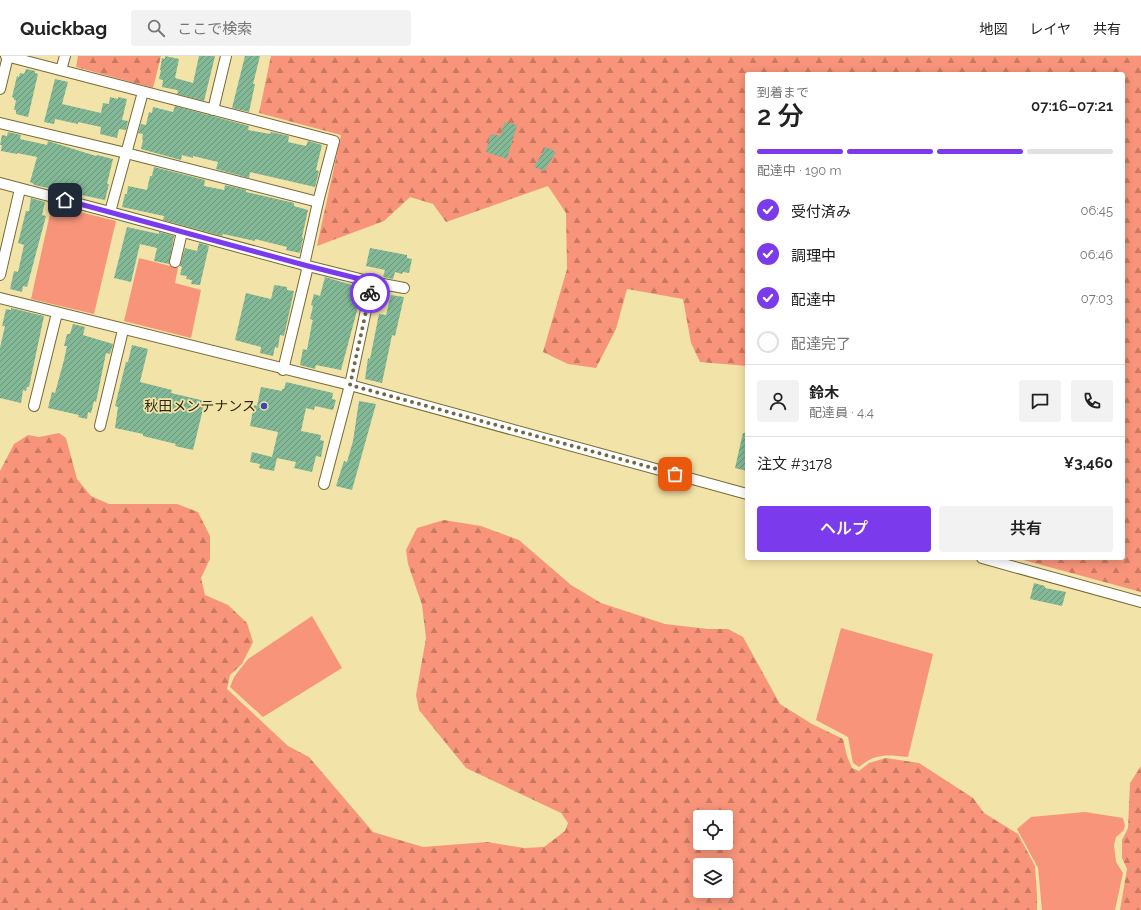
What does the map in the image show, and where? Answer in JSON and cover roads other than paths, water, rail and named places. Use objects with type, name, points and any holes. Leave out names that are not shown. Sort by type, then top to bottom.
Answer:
[{"type":"street","points":[[0,89],[7,56],[334,141],[318,202],[306,266],[283,370]]},
{"type":"street","points":[[61,70],[65,56]]},
{"type":"street","points":[[213,110],[226,56]]},
{"type":"street","points":[[110,212],[142,92]]},
{"type":"street","points":[[0,123],[126,152],[318,202]]},
{"type":"street","points":[[0,183],[306,266],[404,288]]},
{"type":"street","points":[[0,275],[20,189]]},
{"type":"street","points":[[175,262],[182,232]]},
{"type":"street","points":[[324,484],[350,385],[372,282]]},
{"type":"street","points":[[0,298],[283,370],[350,385],[745,493]]},
{"type":"street","points":[[34,406],[57,313]]},
{"type":"street","points":[[100,426],[123,330]]},
{"type":"street","points":[[989,560],[1141,602]]},
{"type":"place","name":"秋田メンテナンス","points":[[264,406]]}]
